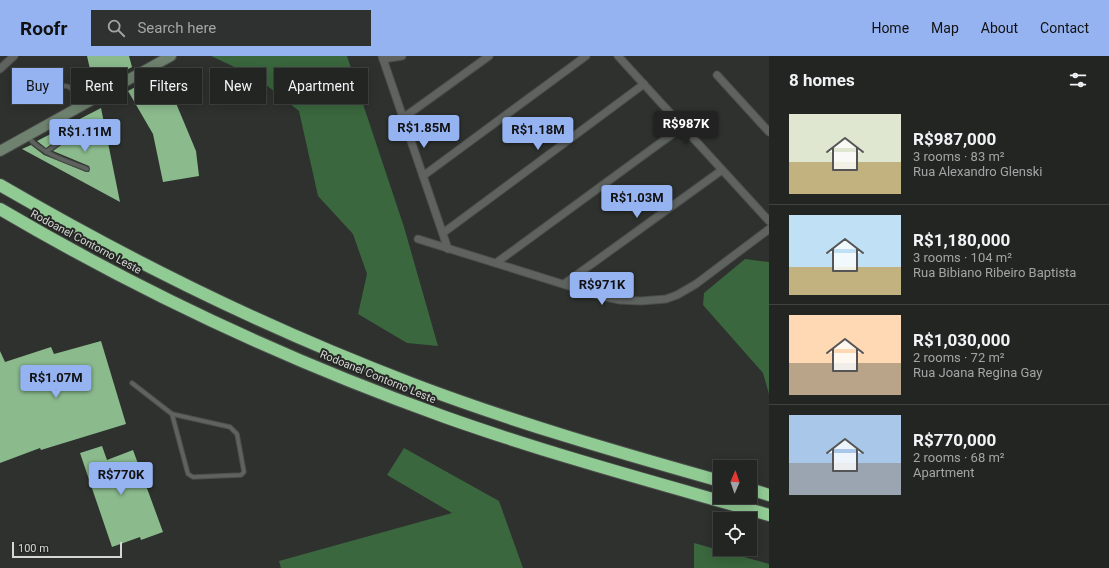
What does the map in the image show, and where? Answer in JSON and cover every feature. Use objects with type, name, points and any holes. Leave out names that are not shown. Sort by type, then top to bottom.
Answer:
[{"type":"highway","name":"Rodoanel Contorno Leste","points":[[0,185],[133,259],[260,320],[357,362],[419,387],[538,427],[713,479]]},
{"type":"highway","name":"Rodoanel Contorno Leste","points":[[0,209],[81,255],[139,285],[265,345],[369,388],[446,418],[543,450],[769,515]]},
{"type":"highway","points":[[757,491],[769,495]]},
{"type":"main road","points":[[0,151],[171,56]]},
{"type":"street","points":[[0,69],[14,56]]},
{"type":"street","points":[[402,56],[383,57],[448,249]]},
{"type":"street","points":[[403,118],[489,56]]},
{"type":"street","points":[[423,176],[586,56]]},
{"type":"street","points":[[618,56],[769,221]]},
{"type":"street","points":[[717,75],[769,132]]},
{"type":"street","points":[[443,233],[644,84]]},
{"type":"street","points":[[496,263],[682,127]]},
{"type":"street","points":[[564,284],[722,170]]},
{"type":"street","points":[[418,240],[620,300],[641,301],[677,295],[696,284],[769,229]]},
{"type":"lane","points":[[63,85],[72,88],[83,105]]},
{"type":"lane","points":[[46,152],[74,133]]},
{"type":"lane","points":[[27,136],[33,144],[46,152],[87,169]]},
{"type":"lane","points":[[132,383],[172,414],[230,428],[237,434],[244,472],[241,475],[193,477],[188,474],[172,414]]},
{"type":"green space","points":[[211,56],[347,56],[351,68],[274,68],[274,91],[266,85],[266,68],[237,68]]},
{"type":"green space","points":[[290,104],[363,104],[404,227],[438,346],[407,343],[358,314],[367,274],[353,234],[318,196],[299,111]]},
{"type":"green space","points":[[745,259],[769,262],[769,394],[763,373],[703,305],[704,293]]},
{"type":"green space","points":[[404,448],[499,501],[523,568],[281,568],[279,561],[452,513],[387,475]]},
{"type":"green space","points":[[694,543],[713,548],[713,556],[740,556],[769,564],[769,568],[694,568]]},
{"type":"building","points":[[87,56],[129,56],[132,67],[127,70],[127,68],[90,68]]},
{"type":"building","points":[[135,87],[135,103],[128,91]]},
{"type":"building","points":[[136,104],[176,104],[196,151],[199,176],[163,182],[153,134]]},
{"type":"building","points":[[101,108],[120,202],[22,149],[31,145],[44,155],[89,172],[89,166],[53,151],[75,135],[75,130],[71,130],[46,148],[37,141]]},
{"type":"building","points":[[101,341],[126,424],[41,450],[40,448],[0,463],[0,351],[5,362],[51,347],[54,354]]},
{"type":"building","points":[[102,446],[107,460],[133,450],[163,532],[141,540],[140,537],[112,547],[80,453]]}]
